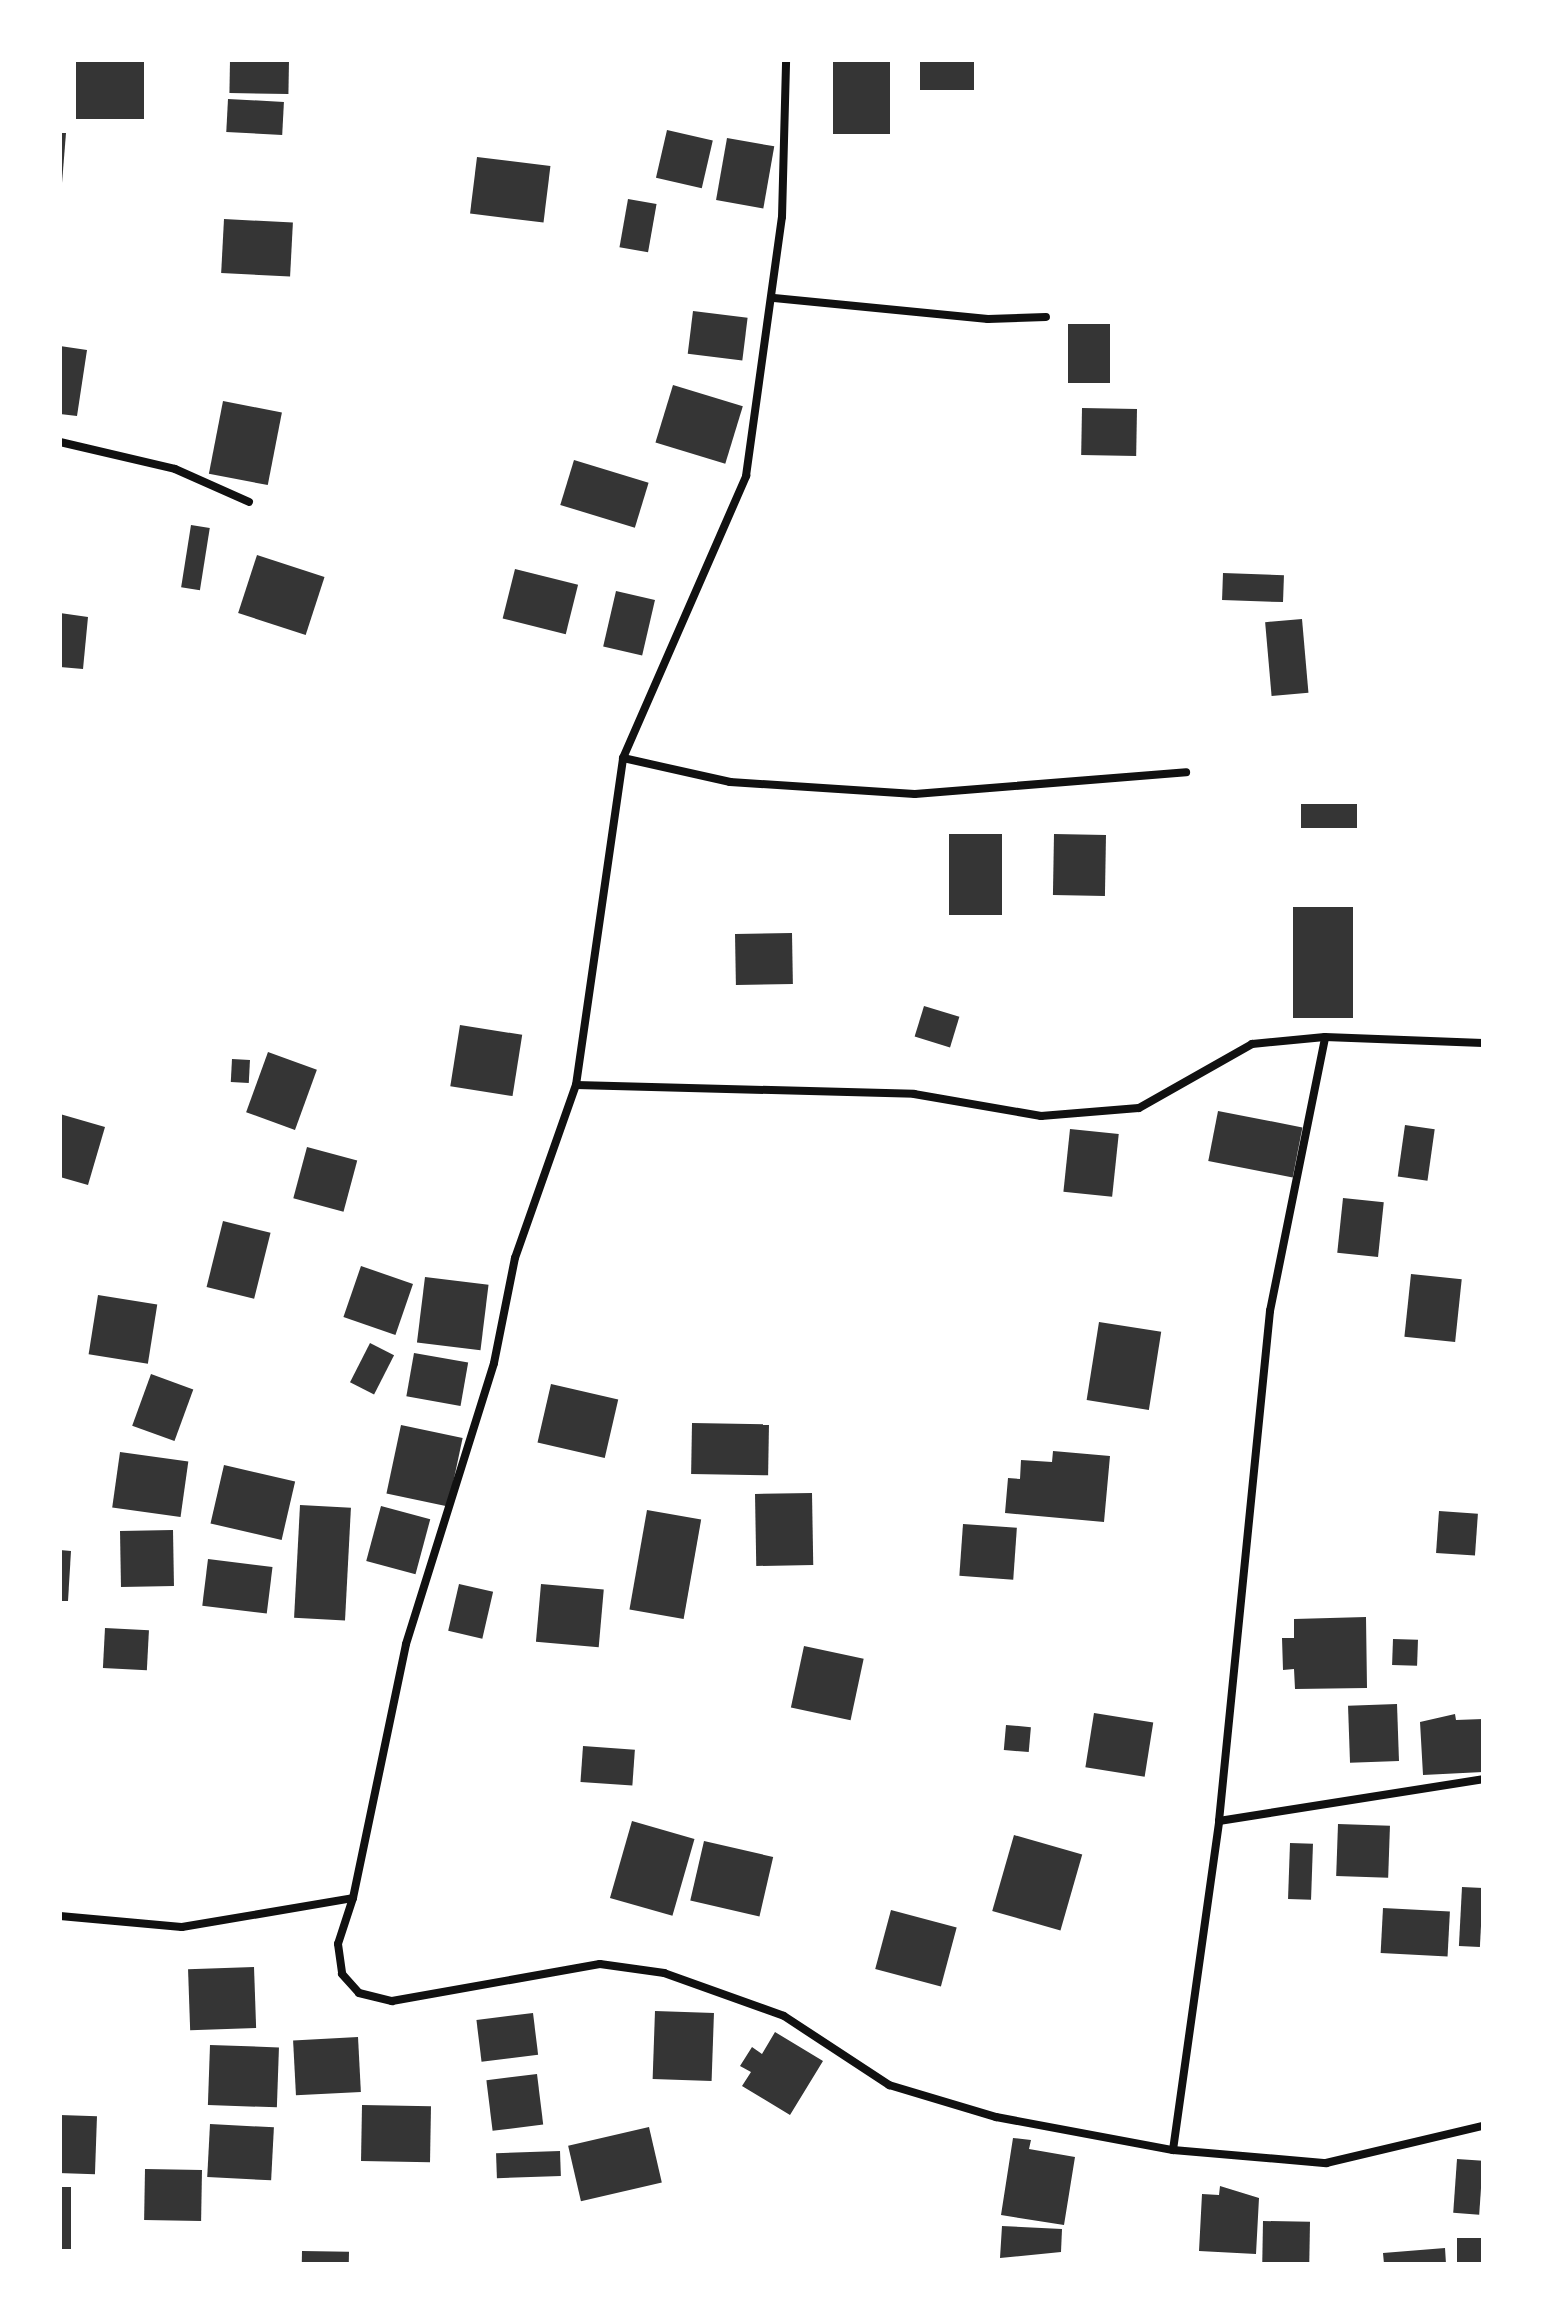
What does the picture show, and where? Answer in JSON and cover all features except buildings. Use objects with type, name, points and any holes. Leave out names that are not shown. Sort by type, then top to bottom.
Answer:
[{"type":"street","points":[[786,60],[774,298],[746,476],[623,758],[576,1085],[515,1258],[494,1363],[406,1644],[353,1898],[338,1944],[342,1974],[359,1993],[392,2001],[469,1993],[600,1964],[664,1973],[784,2016],[889,2085],[996,2117],[1173,2150],[1326,2163],[1483,2126]]},
{"type":"street","points":[[774,298],[988,319],[1046,317]]},
{"type":"street","points":[[60,442],[175,469],[249,502]]},
{"type":"street","points":[[623,758],[730,782],[915,794],[1186,772]]},
{"type":"street","points":[[576,1085],[914,1094],[1041,1116],[1139,1108],[1252,1044],[1325,1037],[1483,1043]]},
{"type":"street","points":[[1173,2150],[1219,1821],[1258,1399],[1325,1037]]},
{"type":"street","points":[[1219,1821],[1483,1779]]},
{"type":"street","points":[[60,1916],[182,1927],[353,1898]]}]
